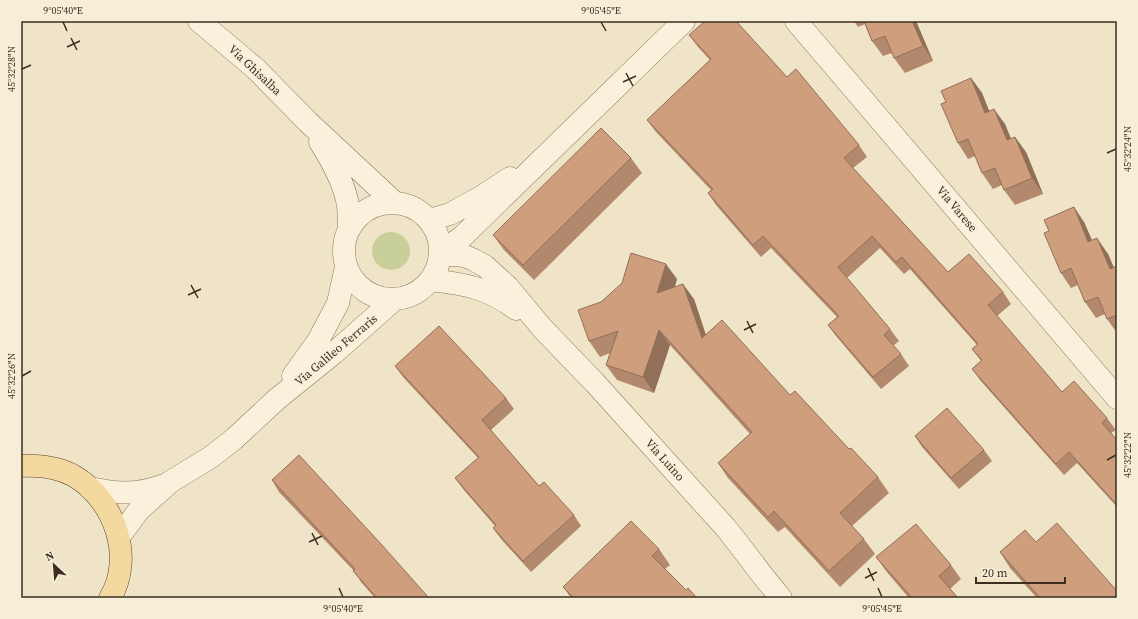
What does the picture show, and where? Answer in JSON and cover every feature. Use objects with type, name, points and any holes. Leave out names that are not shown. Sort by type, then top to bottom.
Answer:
[{"type":"main road","points":[[21,466],[37,465],[56,469],[74,476],[90,488],[103,502],[113,519],[119,537],[121,557],[118,577],[112,597]]},
{"type":"street","name":"Via Ghisalba","points":[[199,21],[256,69],[308,122],[395,203]]},
{"type":"street","points":[[441,251],[462,237],[684,21]]},
{"type":"street","name":"Via Varese","points":[[796,21],[1117,398]]},
{"type":"street","name":"Via Ghisalba","points":[[308,122],[329,156],[342,185],[348,205],[349,229]]},
{"type":"street","points":[[429,220],[450,214],[481,197],[552,150]]},
{"type":"street","points":[[384,203],[395,203],[408,205],[420,211],[429,220],[439,238],[441,251],[439,263],[431,280],[421,290],[408,297],[394,300],[378,298],[364,292],[353,281],[346,267],[343,254],[344,241],[349,229],[363,212],[373,206],[384,203]]},
{"type":"street","name":"Via Luino","points":[[441,251],[465,256],[485,266],[508,287],[543,329],[594,382],[686,483],[741,547],[766,581],[781,598]]},
{"type":"street","name":"Via Galileo Ferraris","points":[[277,399],[318,341],[338,303],[346,267]]},
{"type":"street","name":"Via Luino","points":[[431,280],[475,287],[489,292],[506,301],[543,329]]},
{"type":"street","name":"Via Galileo Ferraris","points":[[90,488],[112,493],[136,492],[155,488],[170,482],[211,457],[234,439],[277,399],[334,353],[394,300]]},
{"type":"street","name":"Via Galileo Ferraris","points":[[119,537],[139,510],[170,482]]},
{"type":"green space","points":[[387,232],[395,232],[402,235],[407,240],[410,251],[407,262],[402,267],[395,270],[387,270],[380,267],[375,262],[372,255],[372,247],[375,240],[380,235]]},
{"type":"building","points":[[705,21],[736,21],[787,77],[796,69],[859,145],[844,158],[948,272],[969,254],[1003,292],[988,305],[1062,392],[1074,381],[1107,418],[1102,423],[1117,440],[1117,505],[1069,452],[1056,464],[972,369],[982,360],[972,349],[978,344],[902,257],[896,262],[872,236],[838,267],[890,329],[884,335],[901,354],[873,377],[828,325],[839,316],[763,236],[753,245],[708,193],[713,189],[647,120],[711,59],[689,35]]},
{"type":"building","points":[[864,21],[912,21],[923,46],[894,58],[885,36],[872,41]]},
{"type":"building","points":[[971,78],[985,113],[994,109],[1007,140],[1015,137],[1032,178],[1004,190],[995,168],[982,173],[968,139],[958,143],[941,104],[946,102],[941,91]]},
{"type":"building","points":[[601,128],[631,158],[523,265],[493,235]]},
{"type":"building","points":[[1074,207],[1088,242],[1097,238],[1110,269],[1117,266],[1117,315],[1107,319],[1098,297],[1085,302],[1071,268],[1061,273],[1044,233],[1049,231],[1044,220]]},
{"type":"building","points":[[631,253],[666,264],[657,293],[683,284],[702,338],[722,320],[790,395],[795,391],[849,449],[851,448],[878,477],[840,513],[864,539],[829,571],[774,511],[768,517],[718,463],[752,432],[659,330],[643,377],[606,365],[618,331],[589,341],[578,310],[601,302],[622,283]]},
{"type":"building","points":[[439,326],[506,398],[482,420],[539,486],[544,482],[574,515],[523,561],[493,528],[496,525],[455,478],[479,457],[395,366]]},
{"type":"building","points":[[947,408],[984,450],[951,478],[915,436]]},
{"type":"building","points":[[299,455],[429,598],[377,598],[353,571],[355,569],[272,480]]},
{"type":"building","points":[[631,521],[659,549],[652,556],[686,590],[688,588],[697,598],[574,598],[563,587]]},
{"type":"building","points":[[1057,523],[1117,591],[1117,596],[1115,598],[1040,598],[1000,552],[1025,530],[1036,542]]},
{"type":"building","points":[[916,524],[951,565],[939,576],[958,598],[912,598],[876,557]]}]
